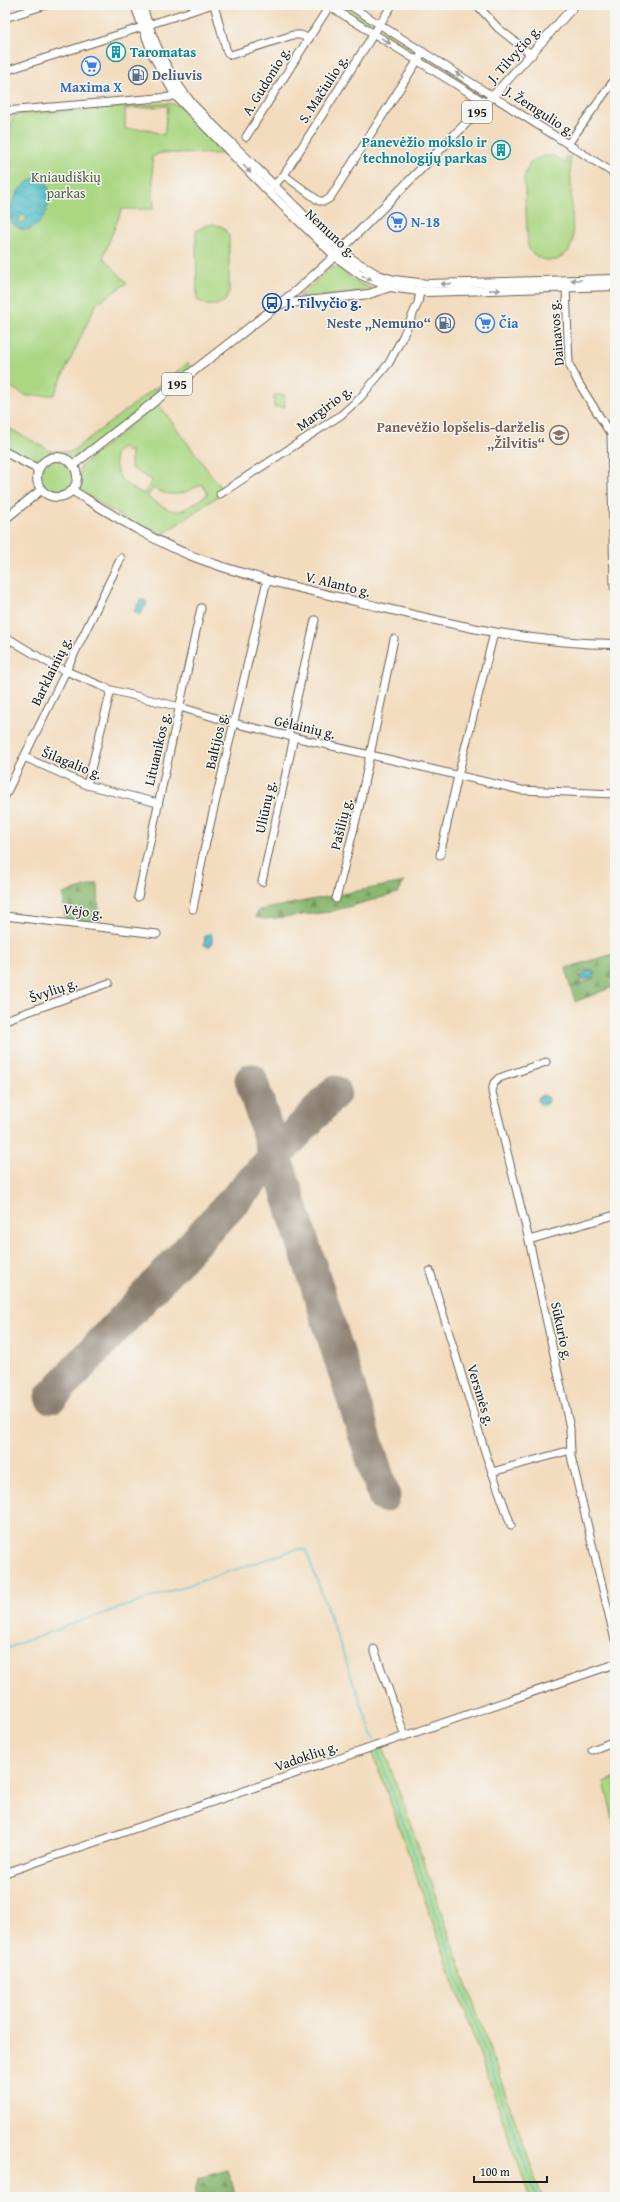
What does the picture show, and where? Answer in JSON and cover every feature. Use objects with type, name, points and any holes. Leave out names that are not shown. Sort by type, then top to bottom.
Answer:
[{"type":"main road","name":"Nemuno g.","points":[[135,5],[145,26],[156,60],[179,93],[269,192],[361,275],[390,287],[420,291],[615,286]]},
{"type":"main road","name":"Nemuno g.","points":[[142,5],[145,26]]},
{"type":"main road","name":"J. Tilvyčio g.","points":[[73,465],[282,304],[337,253],[493,96],[532,55],[575,5]]},
{"type":"main road","name":"Nemuno g.","points":[[179,93],[273,186],[337,253],[378,274],[410,283],[427,284],[615,279]]},
{"type":"main road","points":[[282,304],[368,294],[390,287]]},
{"type":"main road","points":[[5,452],[38,469]]},
{"type":"main road","points":[[55,457],[65,459],[73,465],[78,478],[73,491],[66,496],[57,498],[48,496],[41,490],[37,480],[38,469],[45,461],[55,457]]},
{"type":"main road","points":[[5,519],[41,490]]},
{"type":"main road","name":"V. Alanto g.","points":[[73,491],[130,525],[184,552],[215,564],[267,580],[494,633],[548,641],[615,644]]},
{"type":"street","points":[[5,18],[46,5]]},
{"type":"street","points":[[5,71],[210,5]]},
{"type":"street","name":"A. Gudonio g.","points":[[214,5],[227,52],[231,55],[236,55],[294,35],[301,35],[309,39]]},
{"type":"street","name":"J. Žemgulio g.","points":[[349,5],[615,174]]},
{"type":"street","name":"S. Mačiulio g.","points":[[273,186],[284,175],[392,5]]},
{"type":"street","points":[[477,5],[498,28],[532,55]]},
{"type":"street","name":"A. Gudonio g.","points":[[246,138],[330,6]]},
{"type":"street","name":"J. Žemgulio g.","points":[[330,6],[486,103]]},
{"type":"street","points":[[284,175],[319,201],[325,201],[330,198],[423,52]]},
{"type":"street","points":[[568,144],[615,79]]},
{"type":"street","points":[[5,148],[5,111],[179,93]]},
{"type":"street","name":"Dainavos g.","points":[[566,288],[569,364],[578,382],[613,434]]},
{"type":"street","name":"Margirio g.","points":[[220,494],[340,415],[360,398],[389,362],[418,303],[420,291]]},
{"type":"street","points":[[613,434],[614,587]]},
{"type":"street","name":"Barklainių g.","points":[[5,796],[121,558]]},
{"type":"street","name":"Baltijos g.","points":[[192,909],[267,580]]},
{"type":"street","name":"Lituanikos g.","points":[[138,897],[202,608]]},
{"type":"street","name":"Uliūnų g.","points":[[262,882],[315,620]]},
{"type":"street","points":[[440,855],[494,633]]},
{"type":"street","name":"Pašilių g.","points":[[336,900],[370,756],[394,639]]},
{"type":"street","name":"Gėlainių g.","points":[[5,646],[11,640],[52,665],[111,690],[291,737],[521,790],[615,794]]},
{"type":"street","points":[[86,785],[111,690]]},
{"type":"street","name":"Šilagalio g.","points":[[24,757],[86,785],[158,803]]},
{"type":"street","name":"Vėjo g.","points":[[5,916],[157,934]]},
{"type":"street","name":"Švylių g.","points":[[5,1020],[109,984]]},
{"type":"street","name":"Sūkurio g.","points":[[546,1062],[499,1078],[494,1083],[492,1092],[529,1240],[570,1428],[571,1450],[615,1640]]},
{"type":"street","points":[[529,1240],[615,1215]]},
{"type":"street","name":"Versmės g.","points":[[430,1271],[492,1472],[511,1525]]},
{"type":"street","points":[[492,1472],[571,1450]]},
{"type":"street","points":[[374,1649],[406,1736]]},
{"type":"street","name":"Vadoklių g.","points":[[5,1873],[615,1664]]},
{"type":"street","points":[[592,1750],[615,1741]]},
{"type":"green space","points":[[345,5],[373,23],[375,26],[374,28],[336,6]]},
{"type":"green space","points":[[381,29],[419,53],[416,57],[379,33]]},
{"type":"green space","points":[[425,57],[472,87],[470,90],[423,60]]},
{"type":"green space","name":"Kniaudiškių parkas","points":[[169,103],[181,106],[227,154],[160,153],[152,157],[154,209],[122,209],[103,257],[127,283],[96,304],[54,395],[27,396],[5,384],[5,158],[14,115]],"holes":[[[168,106],[164,135],[145,129],[125,129],[125,109]]]},
{"type":"green space","points":[[544,156],[553,156],[566,164],[566,157],[570,157],[573,240],[569,251],[557,260],[548,260],[537,257],[528,247],[524,177],[530,162]]},
{"type":"green space","points":[[213,224],[223,227],[229,236],[229,292],[225,301],[216,305],[207,305],[197,300],[196,231]]},
{"type":"green space","points":[[334,267],[341,269],[353,280],[372,289],[352,293],[302,298],[299,296],[329,269]]},
{"type":"green space","points":[[188,363],[192,369],[80,455],[72,458],[55,455],[41,462],[31,463],[5,449],[5,426],[51,451],[71,452]]},
{"type":"green space","points":[[274,395],[284,395],[285,407],[274,407]]},
{"type":"green space","points":[[157,402],[224,492],[156,539],[81,491],[79,473],[82,465]],"holes":[[[124,446],[126,451],[131,451],[131,468],[152,480],[144,494],[126,484],[119,475],[115,462],[115,454]],[[202,484],[208,494],[190,506],[178,511],[166,508],[147,497],[153,488],[166,493],[178,494]]]},
{"type":"green space","points":[[61,460],[70,465],[74,471],[74,485],[70,491],[61,496],[53,496],[44,491],[40,485],[39,474],[44,465],[50,461]]},
{"type":"green space","points":[[404,882],[398,893],[329,912],[265,919],[255,917],[259,910]]},
{"type":"green space","points":[[98,883],[99,923],[65,919],[63,894]]},
{"type":"green space","points":[[613,954],[615,986],[575,1002],[571,988],[596,977],[592,969],[579,973],[582,982],[570,987],[566,968]]},
{"type":"green space","points":[[382,1744],[542,2197],[530,2197],[371,1748]]},
{"type":"green space","points":[[615,1778],[615,1826],[604,1782]]},
{"type":"green space","points":[[228,2170],[236,2197],[194,2197],[198,2178]]},
{"type":"water","points":[[39,177],[46,183],[49,191],[49,202],[46,213],[40,222],[33,228],[24,230],[14,225],[10,219],[11,204],[20,189],[32,179]],"holes":[[[22,215],[26,216],[27,220],[19,224],[19,218]]]},
{"type":"water","points":[[140,600],[145,600],[147,603],[141,614],[138,614],[134,611]]},
{"type":"water","points":[[210,933],[212,935],[212,943],[209,947],[204,945],[205,936]]},
{"type":"water","points":[[591,970],[593,971],[594,977],[583,980],[581,975]]},
{"type":"water","points":[[543,1095],[548,1100],[543,1105],[538,1100]]},
{"type":"waterway","points":[[5,1649],[72,1624],[297,1549],[306,1550],[374,1739]]},
{"type":"waterway","points":[[378,1752],[537,2197]]},
{"type":"runway","points":[[251,1080],[384,1496]]},
{"type":"runway","points":[[51,1397],[335,1092]]},
{"type":"place","name":"Taromatas","points":[[116,52]]},
{"type":"place","name":"Maxima X","points":[[91,66]]},
{"type":"place","name":"Deliuvis","points":[[138,75]]},
{"type":"place","name":"Panevėžio mokslo ir technologijų parkas","points":[[501,150]]},
{"type":"place","name":"N-18","points":[[397,222]]},
{"type":"place","name":"J. Tilvyčio g.","points":[[272,303]]},
{"type":"place","name":"Neste „Nemuno“","points":[[445,323]]},
{"type":"place","name":"Čia","points":[[485,323]]},
{"type":"place","name":"Panevėžio lopšelis-darželis „Žilvitis“","points":[[559,435]]}]
